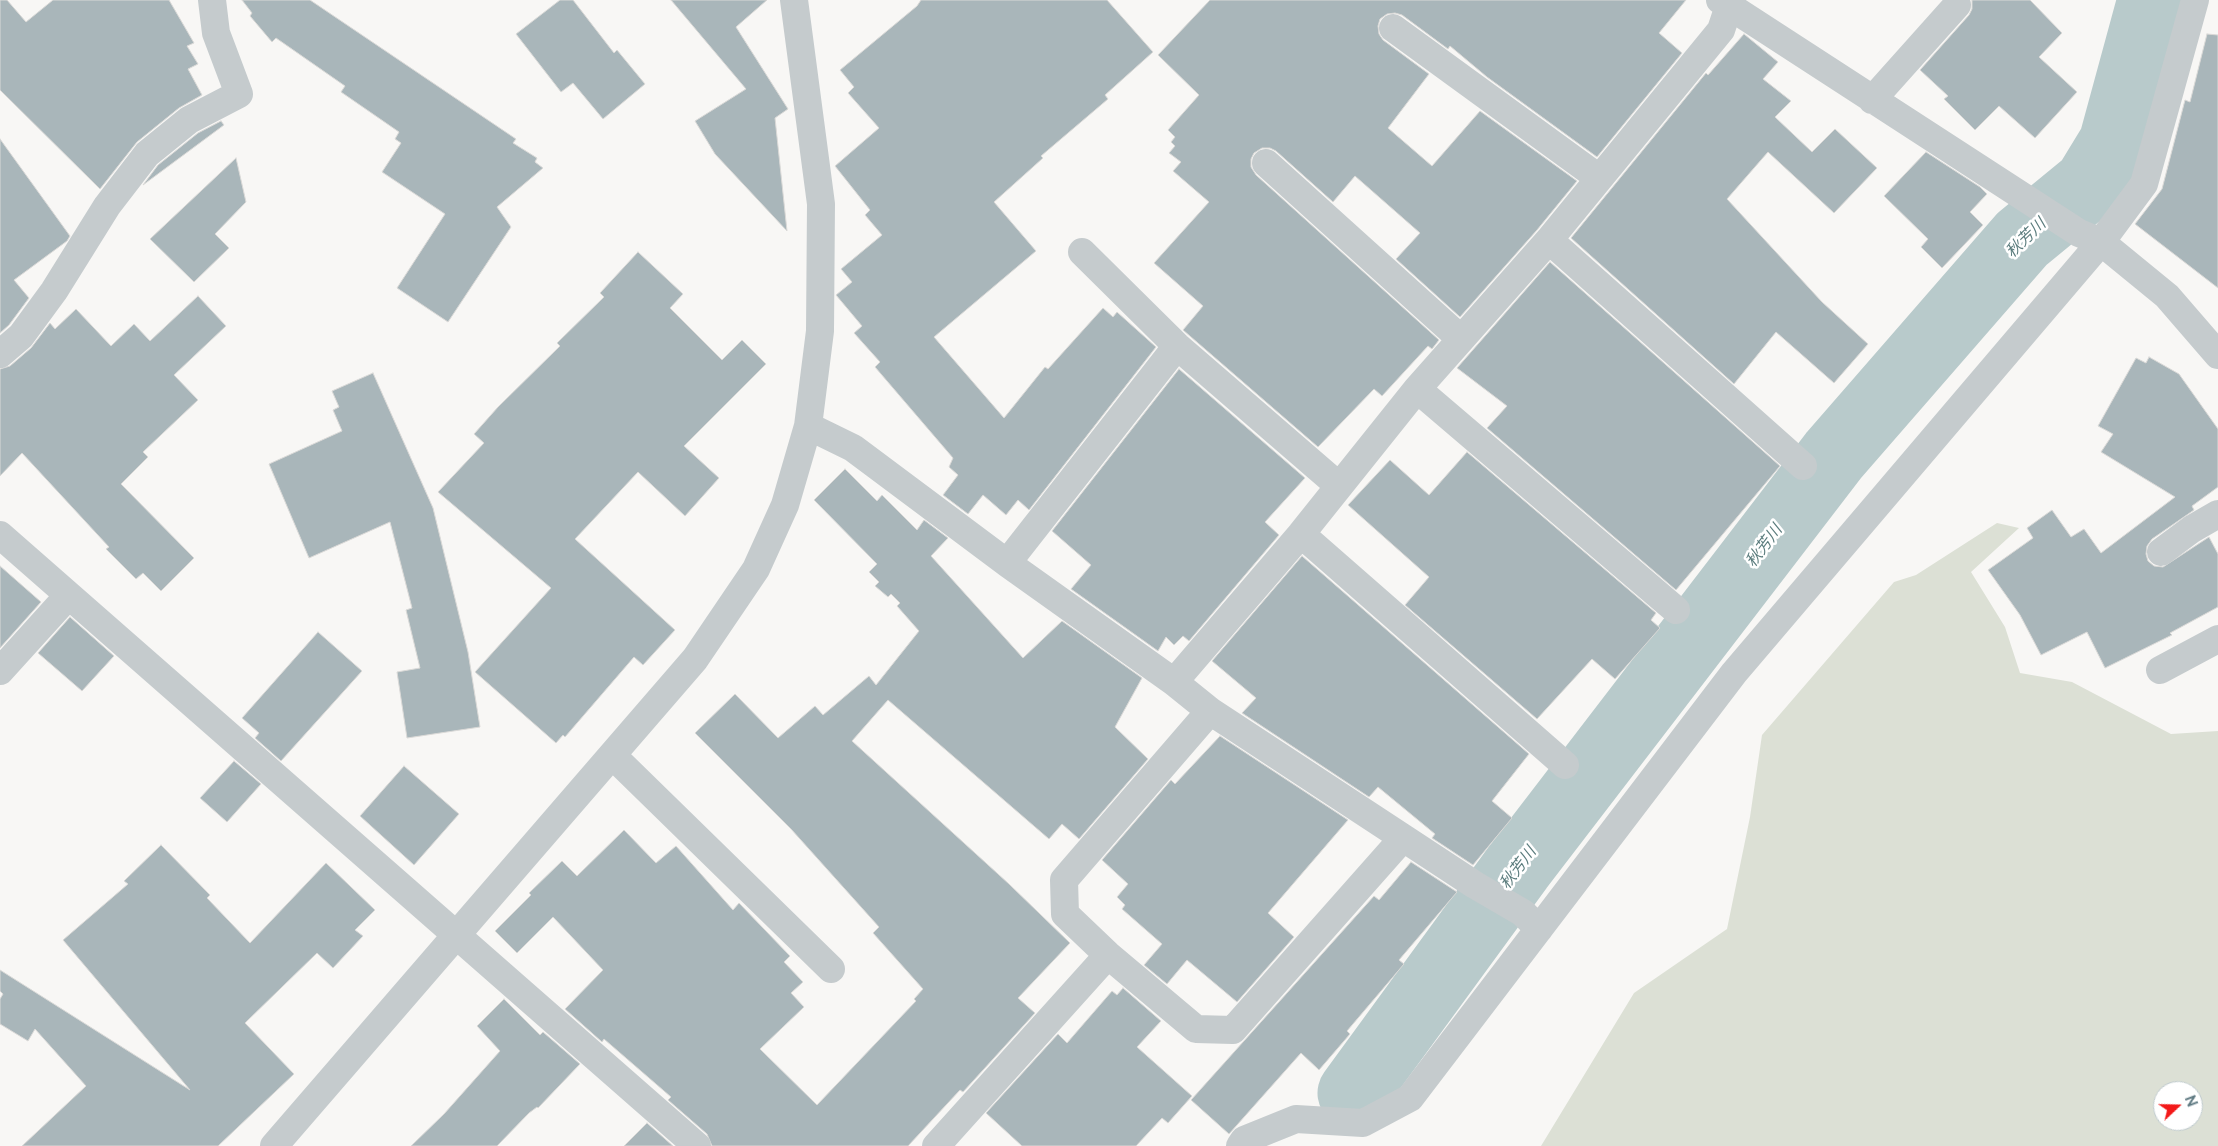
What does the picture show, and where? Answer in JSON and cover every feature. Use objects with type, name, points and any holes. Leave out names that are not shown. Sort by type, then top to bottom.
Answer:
[{"type":"street","points":[[0,354],[21,336],[54,291],[107,206],[147,154],[189,120],[240,94],[216,33],[212,0]]},
{"type":"street","points":[[274,1146],[695,659],[756,569],[785,505],[808,426],[820,331],[821,204],[794,0]]},
{"type":"street","points":[[1240,1146],[1244,1140],[1296,1119],[1363,1123],[1410,1098],[1531,921],[2090,238],[2144,184],[2195,0]]},
{"type":"street","points":[[1174,682],[1301,534],[1417,388],[1549,240],[1721,30],[1725,3],[1872,100],[2090,238],[2167,296],[2218,355]]},
{"type":"street","points":[[1872,100],[1957,4]]},
{"type":"street","points":[[1393,28],[1599,178]]},
{"type":"street","points":[[1266,163],[1461,339]]},
{"type":"street","points":[[1549,240],[1803,466]]},
{"type":"street","points":[[1082,252],[1177,346],[1339,486]]},
{"type":"street","points":[[1007,564],[1177,346]]},
{"type":"street","points":[[1417,388],[1676,610]]},
{"type":"street","points":[[808,426],[853,448],[1007,564],[1174,682],[1210,711],[1531,921]]},
{"type":"street","points":[[2161,552],[2192,529],[2218,514]]},
{"type":"street","points":[[1301,534],[1565,765]]},
{"type":"street","points":[[0,535],[457,933],[697,1146]]},
{"type":"street","points":[[0,671],[68,596]]},
{"type":"street","points":[[2160,670],[2218,639]]},
{"type":"street","points":[[1210,711],[1064,880],[1065,914],[1108,955],[1196,1029],[1233,1030],[1403,838]]},
{"type":"street","points":[[613,756],[831,969]]},
{"type":"street","points":[[936,1146],[1108,955]]},
{"type":"shaded area","points":[[1997,523],[2019,528],[1971,572],[2005,627],[2020,673],[2072,682],[2171,734],[2218,731],[2218,1146],[1541,1146],[1634,993],[1727,929],[1750,817],[1762,735],[1894,582],[1916,575]]},
{"type":"building","points":[[0,0],[7,0],[26,22],[53,0],[169,0],[194,43],[187,46],[198,64],[188,69],[202,95],[179,108],[137,142],[100,189],[0,90]]},
{"type":"building","points":[[242,0],[310,0],[516,139],[513,143],[537,158],[535,162],[543,168],[497,207],[511,227],[448,322],[397,288],[445,214],[382,172],[401,143],[395,139],[399,132],[341,92],[345,86],[276,38],[272,42],[250,16],[252,13]]},
{"type":"building","points":[[560,0],[573,0],[614,53],[617,50],[645,84],[603,119],[573,83],[561,92],[516,34]]},
{"type":"building","points":[[671,0],[767,0],[736,27],[788,109],[775,118],[787,231],[715,154],[695,121],[746,89]]},
{"type":"building","points":[[921,0],[1107,0],[1153,52],[1105,95],[1108,99],[1041,156],[1043,158],[994,202],[1036,251],[934,337],[1004,418],[1045,367],[1048,369],[1103,308],[1113,317],[1117,312],[1156,347],[1029,510],[1018,500],[1006,515],[983,495],[968,514],[943,495],[958,475],[949,467],[953,458],[875,367],[880,362],[854,333],[862,326],[836,295],[852,282],[841,269],[882,235],[865,215],[870,210],[835,166],[879,128],[848,93],[854,87],[840,70],[917,6]]},
{"type":"building","points":[[1210,0],[1686,0],[1659,33],[1682,53],[1597,157],[1487,77],[1450,46],[1448,49],[1402,15],[1395,13],[1387,14],[1380,19],[1378,26],[1379,34],[1383,40],[1429,74],[1388,128],[1432,166],[1480,111],[1577,181],[1537,230],[1460,317],[1396,259],[1420,233],[1355,176],[1333,202],[1276,151],[1270,148],[1262,148],[1254,153],[1251,159],[1251,167],[1256,175],[1439,340],[1432,349],[1428,346],[1382,396],[1374,389],[1318,447],[1183,330],[1203,306],[1154,263],[1209,202],[1173,171],[1181,162],[1169,153],[1175,146],[1171,142],[1175,137],[1168,130],[1199,95],[1158,55]]},
{"type":"building","points":[[1972,0],[2030,0],[2062,33],[2039,57],[2077,92],[2035,138],[1999,106],[1975,130],[1944,99],[1948,96],[1920,70],[1969,15],[1972,9]]},
{"type":"building","points":[[1744,34],[1778,62],[1763,79],[1791,101],[1775,117],[1812,152],[1835,129],[1877,168],[1834,213],[1768,152],[1727,199],[1822,302],[1868,344],[1834,383],[1776,332],[1734,384],[1571,238],[1706,73],[1708,75]]},
{"type":"building","points":[[2207,34],[2218,35],[2218,288],[2135,224],[2162,189],[2185,100],[2190,102]]},
{"type":"building","points":[[221,121],[224,125],[143,185],[158,165],[198,133]]},
{"type":"building","points":[[0,139],[70,236],[67,241],[14,280],[29,298],[9,325],[0,333]]},
{"type":"building","points":[[1926,152],[1980,187],[1987,194],[1970,212],[1983,225],[1942,268],[1921,247],[1928,239],[1884,196]]},
{"type":"building","points":[[236,158],[246,202],[215,234],[229,248],[194,282],[150,239]]},
{"type":"building","points":[[638,252],[683,294],[670,308],[722,360],[742,340],[766,364],[684,446],[719,478],[685,516],[638,472],[575,539],[675,630],[643,665],[634,657],[565,737],[563,735],[556,743],[475,672],[551,588],[438,492],[484,443],[474,434],[498,407],[560,346],[557,343],[604,297],[600,293]]},
{"type":"building","points":[[1550,262],[1780,466],[1676,590],[1487,428],[1507,406],[1457,368]]},
{"type":"building","points":[[198,296],[226,326],[174,375],[198,400],[143,452],[148,457],[121,484],[194,558],[161,591],[143,573],[136,579],[106,549],[109,547],[22,453],[0,476],[0,369],[10,366],[31,348],[50,323],[55,329],[76,309],[111,346],[134,324],[150,341]]},
{"type":"building","points":[[2149,357],[2179,374],[2218,429],[2218,487],[2192,506],[2194,510],[2152,539],[2147,546],[2146,554],[2148,561],[2154,566],[2163,567],[2209,537],[2218,554],[2218,607],[2170,633],[2172,635],[2105,668],[2087,632],[2041,655],[2020,615],[1988,570],[2033,538],[2027,528],[2052,510],[2071,537],[2084,529],[2101,553],[2175,497],[2101,452],[2113,434],[2098,426],[2136,358],[2146,363]]},
{"type":"building","points":[[1179,369],[1305,478],[1265,522],[1279,535],[1189,641],[1183,636],[1174,645],[1166,637],[1158,651],[1071,589],[1091,565],[1052,531]]},
{"type":"building","points":[[373,373],[433,508],[468,652],[480,727],[407,738],[397,672],[420,668],[406,610],[412,608],[390,522],[309,558],[269,464],[342,431],[333,410],[339,407],[332,391]]},
{"type":"building","points":[[1467,452],[1656,613],[1651,620],[1660,628],[1615,679],[1592,659],[1537,719],[1405,605],[1429,577],[1348,505],[1390,460],[1429,495]]},
{"type":"building","points":[[845,469],[877,501],[882,495],[917,530],[924,520],[948,538],[931,556],[1023,658],[1062,621],[1142,678],[1115,727],[1148,759],[1079,839],[1062,824],[1049,839],[888,700],[852,741],[1009,884],[1070,943],[1018,998],[1035,1013],[963,1092],[960,1090],[908,1146],[712,1146],[707,1134],[668,1100],[671,1097],[604,1039],[602,1042],[565,1009],[603,970],[553,917],[517,953],[495,931],[531,895],[529,893],[562,861],[577,876],[624,830],[656,863],[676,846],[733,910],[739,903],[790,956],[784,962],[803,982],[791,993],[804,1007],[760,1049],[817,1105],[916,1001],[914,999],[923,989],[873,933],[879,927],[791,829],[695,733],[735,694],[778,738],[815,706],[823,715],[869,676],[876,685],[919,631],[897,606],[900,603],[891,594],[888,597],[875,586],[879,582],[869,572],[877,564],[814,500]]},
{"type":"building","points":[[1302,556],[1529,754],[1492,801],[1512,818],[1473,865],[1432,838],[1435,834],[1378,787],[1369,797],[1242,713],[1256,698],[1212,661]]},
{"type":"building","points":[[0,566],[41,602],[0,648]]},
{"type":"building","points":[[70,617],[114,656],[82,691],[38,653]]},
{"type":"building","points":[[318,632],[362,671],[281,761],[255,738],[259,733],[242,718]]},
{"type":"building","points":[[1220,736],[1348,820],[1268,913],[1294,937],[1237,1002],[1187,960],[1167,984],[1144,965],[1162,944],[1122,909],[1125,905],[1117,897],[1128,884],[1102,860],[1171,780],[1175,784]]},
{"type":"building","points":[[234,761],[261,784],[227,822],[200,798]]},
{"type":"building","points":[[404,766],[459,814],[414,865],[360,816]]},
{"type":"building","points":[[161,845],[210,895],[207,898],[250,943],[326,863],[375,910],[355,930],[363,936],[333,968],[317,953],[245,1023],[294,1074],[218,1146],[22,1146],[86,1086],[35,1029],[28,1041],[0,1024],[0,999],[3,994],[0,991],[0,970],[190,1090],[63,940],[128,884],[124,881]]},
{"type":"building","points":[[1411,862],[1457,892],[1399,960],[1404,964],[1347,1031],[1350,1034],[1319,1070],[1301,1053],[1229,1134],[1191,1100],[1374,896],[1379,900]]},
{"type":"building","points":[[1123,988],[1161,1021],[1137,1047],[1192,1096],[1168,1123],[1162,1118],[1136,1146],[1022,1146],[986,1113],[1058,1034],[1067,1043],[1112,991],[1117,995]]},
{"type":"building","points":[[504,999],[540,1035],[543,1032],[580,1064],[538,1108],[529,1113],[497,1146],[411,1146],[444,1114],[500,1051],[477,1026]]},
{"type":"building","points":[[647,1123],[673,1146],[624,1146]]},
{"type":"waterway","name":"秋芳川","points":[[1353,1093],[1518,867],[1834,455],[2022,239],[2089,184],[2114,143],[2153,0]]}]
